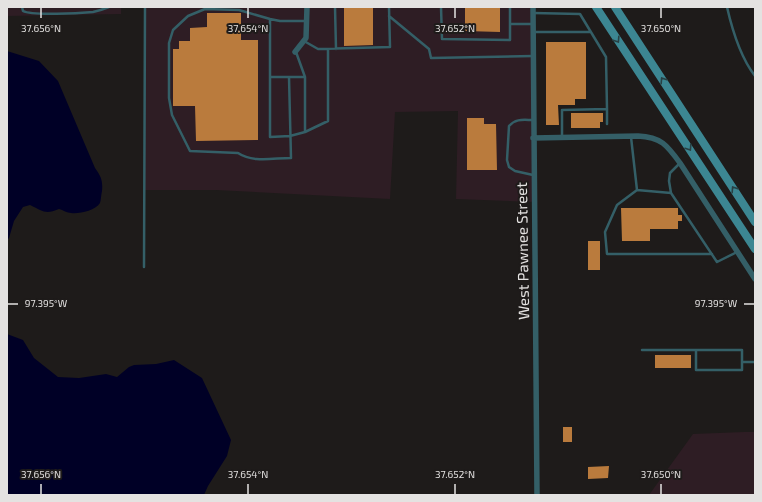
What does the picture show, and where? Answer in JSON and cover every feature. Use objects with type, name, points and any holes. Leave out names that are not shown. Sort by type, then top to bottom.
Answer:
[{"type":"main road","points":[[596,7],[755,249]]},
{"type":"main road","points":[[616,7],[621,17],[755,222]]},
{"type":"street","points":[[295,52],[306,38],[307,7]]},
{"type":"street","name":"West Pawnee Street","points":[[533,10],[533,176],[537,495]]},
{"type":"street","points":[[533,138],[631,136],[646,137],[662,142],[670,149],[680,163],[755,279]]},
{"type":"lane","points":[[22,7],[23,11],[27,13],[48,13],[94,12],[109,7]]},
{"type":"lane","points":[[144,267],[145,7]]},
{"type":"lane","points":[[335,7],[336,49]]},
{"type":"lane","points":[[304,41],[318,49],[390,47],[389,7]]},
{"type":"lane","points":[[441,7],[442,39],[510,40],[510,7]]},
{"type":"lane","points":[[727,7],[731,25],[746,61],[755,76]]},
{"type":"lane","points":[[289,77],[291,158],[252,159],[245,157],[238,152],[190,151],[172,115],[169,98],[169,43],[172,30],[188,16],[205,9],[239,10],[280,21],[307,20]]},
{"type":"lane","points":[[533,10],[580,14],[606,57],[607,124]]},
{"type":"lane","points":[[389,16],[429,49],[431,58],[533,56]]},
{"type":"lane","points":[[270,19],[270,137],[290,136],[305,132],[328,121],[328,49]]},
{"type":"lane","points":[[510,24],[533,24]]},
{"type":"lane","points":[[533,32],[591,32]]},
{"type":"lane","points":[[295,52],[305,77],[305,132]]},
{"type":"lane","points":[[270,77],[305,77]]},
{"type":"lane","points":[[562,137],[562,110],[607,109]]},
{"type":"lane","points":[[533,120],[518,120],[512,122],[509,126],[507,160],[509,167],[515,171],[533,176]]},
{"type":"lane","points":[[631,136],[637,190]]},
{"type":"lane","points":[[680,163],[670,173],[669,181],[671,193],[717,262],[737,252]]},
{"type":"lane","points":[[671,193],[637,190],[616,205],[606,232],[607,254],[712,254]]},
{"type":"lane","points":[[642,350],[696,350],[742,350],[742,370],[696,370],[696,350]]},
{"type":"lane","points":[[742,362],[755,362]]},
{"type":"shaded area","points":[[7,7],[121,7],[121,14],[7,16]]},
{"type":"shaded area","points":[[145,7],[532,7],[534,202],[456,199],[458,111],[395,112],[390,199],[216,190],[144,190]]},
{"type":"shaded area","points":[[755,432],[755,495],[649,495],[693,434]]},
{"type":"water","points":[[7,51],[39,61],[58,81],[95,168],[100,176],[102,187],[100,203],[98,206],[87,211],[68,213],[59,209],[47,212],[30,205],[23,207],[14,221],[7,240]]},
{"type":"water","points":[[7,334],[23,340],[34,358],[58,377],[79,378],[106,374],[117,377],[129,367],[134,365],[156,364],[174,360],[202,378],[231,440],[227,456],[204,495],[7,495]]},
{"type":"building","points":[[344,7],[373,7],[373,45],[344,46]]},
{"type":"building","points":[[465,7],[500,7],[500,32],[465,31]]},
{"type":"building","points":[[207,13],[241,13],[241,40],[258,40],[258,140],[196,141],[195,106],[173,106],[173,49],[179,49],[179,41],[190,41],[190,28],[207,27]]},
{"type":"building","points":[[546,42],[586,42],[586,99],[575,99],[575,105],[558,105],[559,125],[546,125]]},
{"type":"building","points":[[571,113],[603,113],[603,122],[600,122],[600,128],[571,128]]},
{"type":"building","points":[[467,118],[484,118],[484,124],[496,124],[497,170],[467,170]]},
{"type":"building","points":[[621,208],[678,208],[678,215],[682,215],[682,221],[678,221],[678,229],[650,229],[650,241],[622,241]]},
{"type":"building","points":[[588,241],[600,241],[600,270],[588,270]]},
{"type":"building","points":[[655,355],[691,355],[691,368],[655,368]]},
{"type":"building","points":[[563,427],[572,427],[572,442],[563,442]]},
{"type":"building","points":[[609,466],[608,478],[588,479],[588,467]]}]
